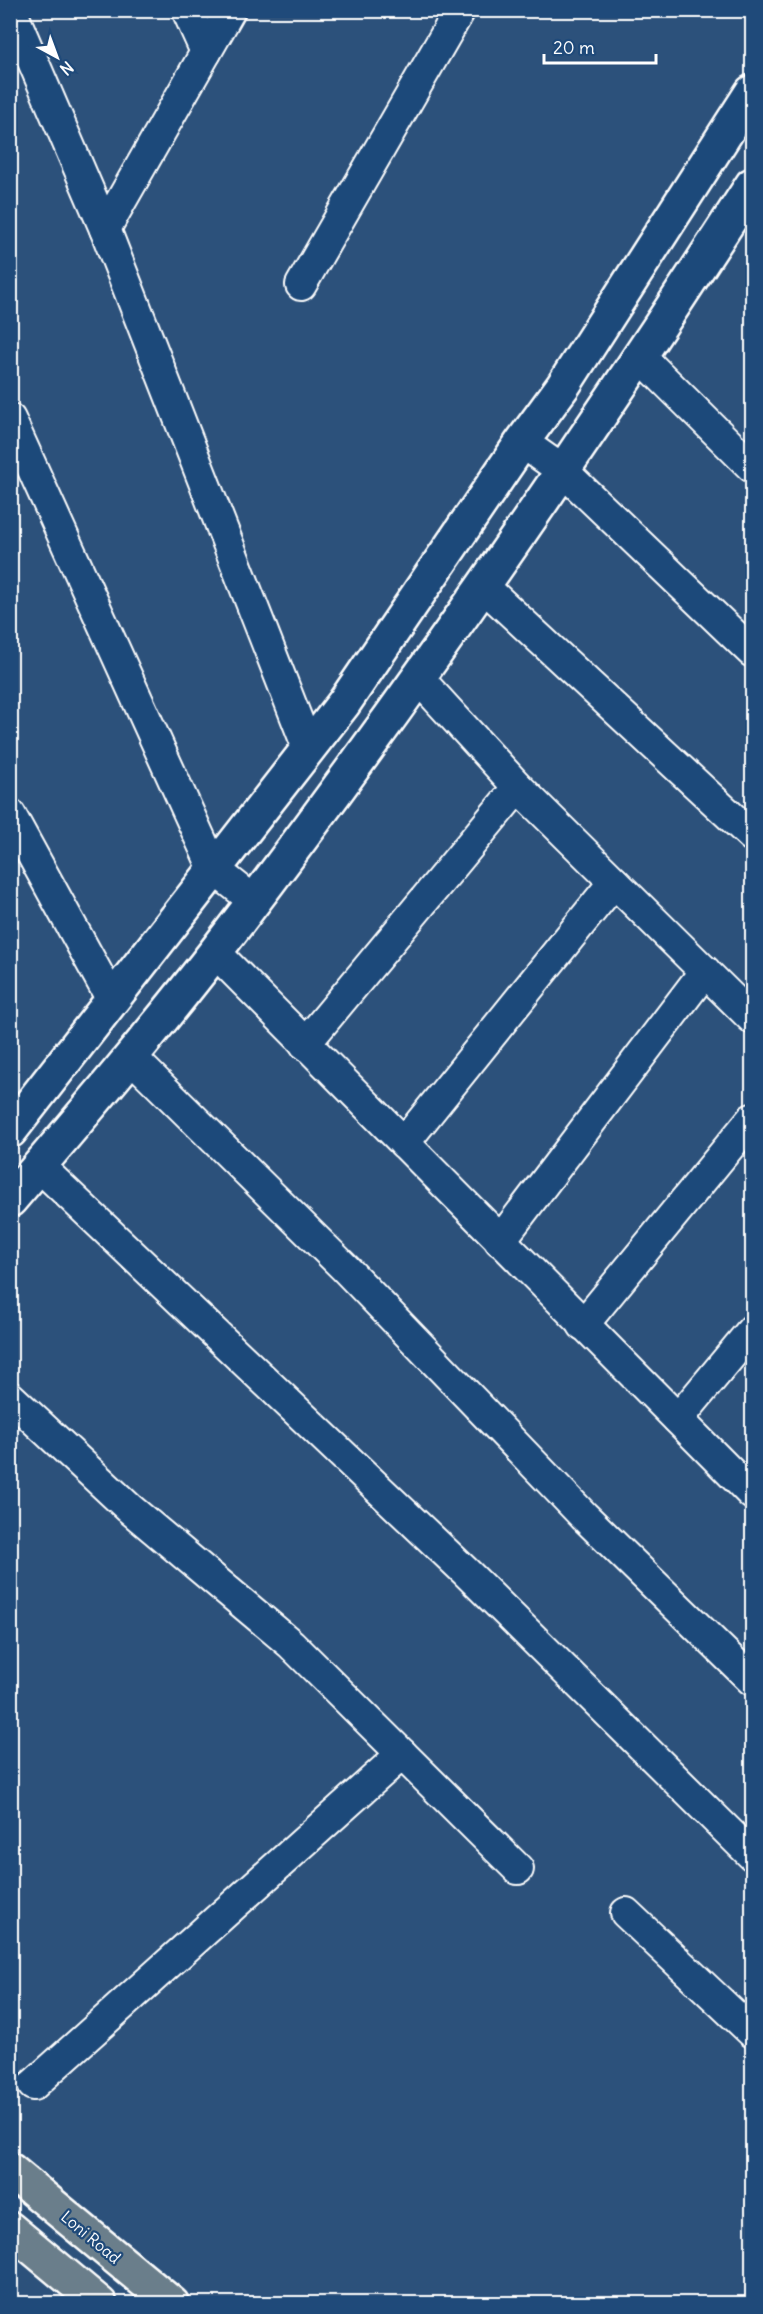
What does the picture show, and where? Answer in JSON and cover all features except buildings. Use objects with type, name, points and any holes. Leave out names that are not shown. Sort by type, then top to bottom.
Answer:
[{"type":"highway","name":"Loni Road","points":[[10,2170],[172,2304]]},
{"type":"highway","points":[[10,2229],[100,2304]]},
{"type":"street","points":[[12,10],[105,229],[308,748]]},
{"type":"street","points":[[187,10],[206,52]]},
{"type":"street","points":[[105,229],[231,10]]},
{"type":"street","points":[[301,285],[460,10]]},
{"type":"street","points":[[10,1131],[344,703],[522,442],[563,386],[753,92]]},
{"type":"street","points":[[10,1200],[131,1057],[215,952],[419,679],[641,357],[753,185]]},
{"type":"street","points":[[641,357],[753,467]]},
{"type":"street","points":[[10,419],[214,869],[253,900]]},
{"type":"street","points":[[522,442],[563,471],[753,652]]},
{"type":"street","points":[[483,586],[753,836]]},
{"type":"street","points":[[419,679],[518,787],[753,1018]]},
{"type":"street","points":[[306,1044],[518,787]]},
{"type":"street","points":[[10,814],[112,1000]]},
{"type":"street","points":[[404,1143],[614,882]]},
{"type":"street","points":[[215,952],[753,1494]]},
{"type":"street","points":[[500,1241],[705,971]]},
{"type":"street","points":[[131,1057],[345,1268],[584,1516],[753,1680]]},
{"type":"street","points":[[583,1324],[753,1119]]},
{"type":"street","points":[[39,1166],[465,1571],[753,1855]]},
{"type":"street","points":[[678,1419],[753,1330]]},
{"type":"street","points":[[10,1397],[129,1508],[291,1644],[518,1869]]},
{"type":"street","points":[[33,2085],[402,1754]]},
{"type":"street","points":[[626,1913],[753,2032]]}]
